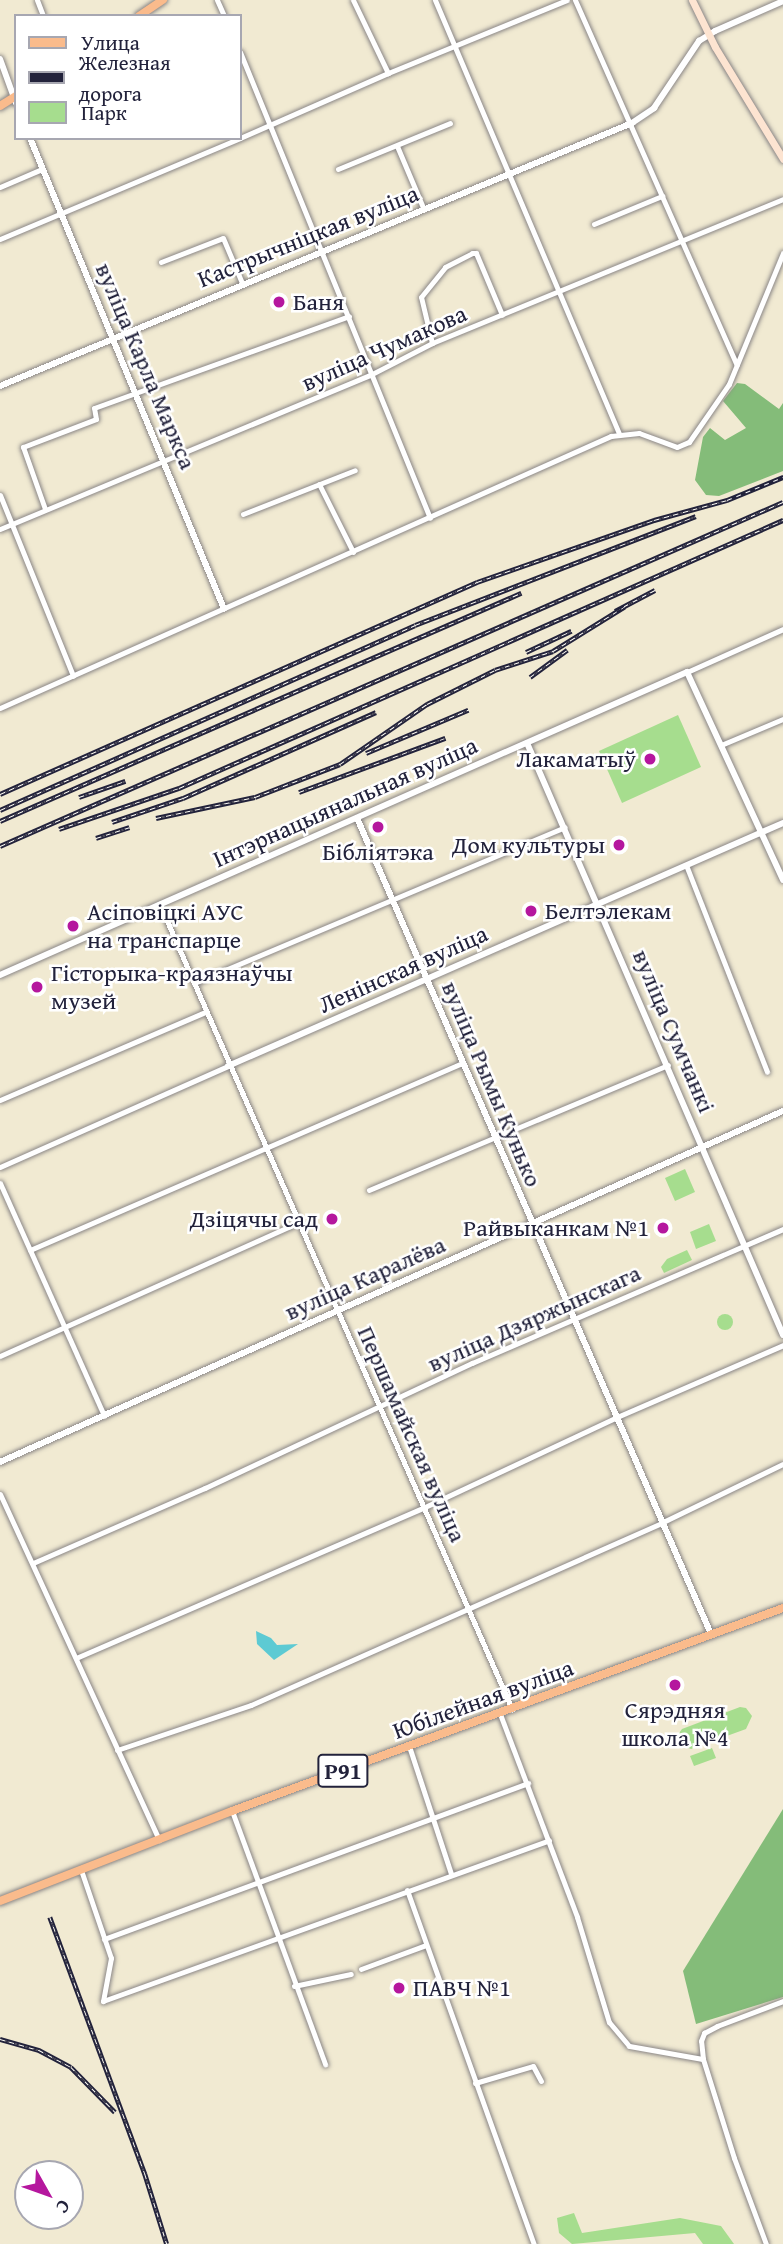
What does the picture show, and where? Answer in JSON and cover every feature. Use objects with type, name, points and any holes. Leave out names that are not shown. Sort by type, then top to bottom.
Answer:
[{"type":"main road","points":[[142,14],[163,0]]},
{"type":"main road","points":[[692,0],[708,34],[783,159]]},
{"type":"main road","name":"Юбілейная вуліца","points":[[0,1901],[232,1811],[783,1608]]},
{"type":"street","points":[[354,0],[388,73]]},
{"type":"street","points":[[435,0],[619,433]]},
{"type":"street","points":[[242,137],[388,73],[567,0]]},
{"type":"street","points":[[575,0],[737,365]]},
{"type":"street","points":[[708,34],[783,1]]},
{"type":"street","name":"Кастрычніцкая вуліца","points":[[0,386],[242,283],[632,124],[654,108],[699,41],[708,34]]},
{"type":"street","points":[[242,57],[430,518]]},
{"type":"street","points":[[0,59],[14,96]]},
{"type":"street","points":[[338,169],[450,123]]},
{"type":"street","name":"вуліца Карла Маркса","points":[[31,140],[165,460],[224,609]]},
{"type":"street","points":[[0,239],[235,140]]},
{"type":"street","points":[[397,146],[424,210]]},
{"type":"street","points":[[0,187],[41,169]]},
{"type":"street","points":[[594,224],[663,196]]},
{"type":"street","name":"вуліца Чумакова","points":[[0,529],[372,374],[432,344],[783,199]]},
{"type":"street","points":[[161,262],[231,235]]},
{"type":"street","points":[[223,238],[242,283]]},
{"type":"street","points":[[432,344],[421,297],[445,267],[472,253],[477,253],[502,315]]},
{"type":"street","points":[[0,708],[619,433],[639,433],[677,447],[689,442],[713,409],[737,365],[783,253]]},
{"type":"street","points":[[45,509],[23,447],[96,419],[94,408],[349,316]]},
{"type":"street","points":[[243,514],[355,470]]},
{"type":"street","points":[[319,484],[353,552]]},
{"type":"street","points":[[0,495],[73,676]]},
{"type":"street","name":"Інтэрнацыянальная вуліца","points":[[0,975],[783,629]]},
{"type":"street","points":[[687,672],[783,880]]},
{"type":"street","points":[[721,745],[783,719]]},
{"type":"street","name":"вуліца Сумчанкі","points":[[527,743],[783,1335]]},
{"type":"street","name":"вуліца Рымы Кунько","points":[[357,818],[711,1634]]},
{"type":"street","name":"Ленінская вуліца","points":[[0,1167],[783,822]]},
{"type":"street","points":[[194,983],[565,827]]},
{"type":"street","points":[[686,865],[767,1072]]},
{"type":"street","name":"Першамайская вуліца","points":[[160,905],[205,1012],[340,1310],[512,1709]]},
{"type":"street","points":[[0,1100],[205,1012]]},
{"type":"street","points":[[30,1250],[462,1063]]},
{"type":"street","points":[[369,1190],[668,1065]]},
{"type":"street","name":"вуліца Каралёва","points":[[0,1462],[783,1111]]},
{"type":"street","points":[[0,1183],[104,1416]]},
{"type":"street","points":[[0,1356],[299,1222]]},
{"type":"street","name":"вуліца Дзяржынскага","points":[[33,1563],[573,1320],[783,1229]]},
{"type":"street","points":[[76,1658],[425,1507],[617,1417],[783,1345]]},
{"type":"street","points":[[117,1750],[251,1705],[663,1522],[783,1464]]},
{"type":"street","points":[[0,1494],[159,1840]]},
{"type":"street","points":[[500,1714],[549,1839],[609,2022],[629,2046],[703,2059]]},
{"type":"street","points":[[410,1746],[452,1874]]},
{"type":"street","points":[[104,1939],[528,1783]]},
{"type":"street","points":[[232,1811],[294,1986],[325,2064]]},
{"type":"street","points":[[81,1870],[111,1958],[103,2001],[549,1839]]},
{"type":"street","points":[[407,1890],[534,2244]]},
{"type":"street","points":[[361,1969],[426,1945]]},
{"type":"street","points":[[294,1986],[351,1974]]},
{"type":"street","points":[[766,2244],[734,2158],[703,2059],[701,2041],[704,2033],[783,2001]]},
{"type":"street","points":[[475,2083],[533,2066],[541,2081]]},
{"type":"green space","points":[[737,383],[745,384],[779,409],[783,403],[783,471],[719,496],[706,495],[695,480],[703,437],[710,428],[725,440],[746,428],[723,401]]},
{"type":"green space","name":"Лакаматыў","points":[[678,715],[701,767],[622,803],[599,751]]},
{"type":"green space","points":[[685,1169],[695,1192],[675,1201],[665,1178]]},
{"type":"green space","points":[[709,1224],[716,1241],[696,1249],[690,1232]]},
{"type":"green space","points":[[687,1250],[692,1260],[664,1273],[661,1267],[667,1259]]},
{"type":"green space","points":[[725,1314],[731,1316],[731,1328],[725,1330],[719,1328],[717,1322],[719,1316]]},
{"type":"green space","points":[[740,1707],[746,1708],[752,1716],[746,1729],[691,1749],[679,1744],[677,1736],[682,1729]]},
{"type":"green space","points":[[712,1748],[716,1758],[694,1766],[690,1756]]},
{"type":"green space","points":[[783,1809],[783,1997],[696,2024],[683,1971]]},
{"type":"green space","points":[[574,2213],[582,2233],[680,2218],[721,2226],[734,2244],[703,2244],[695,2233],[572,2244],[559,2233],[557,2218]]},
{"type":"water","points":[[256,1631],[271,1638],[277,1645],[298,1644],[274,1660],[257,1644]]},
{"type":"railway","points":[[0,794],[477,582],[654,520],[727,500],[783,477]]},
{"type":"railway","points":[[0,846],[783,502]]},
{"type":"railway","points":[[0,810],[415,625],[696,516]]},
{"type":"railway","points":[[59,829],[179,788],[783,520]]},
{"type":"railway","points":[[615,611],[655,590]]},
{"type":"railway","points":[[0,821],[521,593]]},
{"type":"railway","points":[[156,818],[255,797],[340,764],[427,704],[495,670],[553,651],[624,607]]},
{"type":"railway","points":[[526,652],[571,631]]},
{"type":"railway","points":[[530,677],[567,650]]},
{"type":"railway","points":[[366,753],[468,710]]},
{"type":"railway","points":[[112,822],[183,798],[376,712]]},
{"type":"railway","points":[[299,792],[445,738]]},
{"type":"railway","points":[[79,797],[125,781]]},
{"type":"railway","points":[[96,838],[129,827]]},
{"type":"railway","points":[[50,1917],[145,2174],[167,2244]]},
{"type":"railway","points":[[0,2039],[39,2050],[71,2067],[115,2112]]},
{"type":"place","name":"Баня","points":[[279,302]]},
{"type":"place","name":"Лакаматыў","points":[[650,759]]},
{"type":"place","name":"Бібліятэка","points":[[378,827]]},
{"type":"place","name":"Дом культуры","points":[[619,845]]},
{"type":"place","name":"Белтэлекам","points":[[531,911]]},
{"type":"place","name":"Асіповіцкі АУС на транспарце","points":[[73,926]]},
{"type":"place","name":"Гісторыка-краязнаўчы музей","points":[[37,987]]},
{"type":"place","name":"Дзіцячы сад","points":[[332,1219]]},
{"type":"place","name":"Райвыканкам №1","points":[[663,1228]]},
{"type":"place","name":"Сярэдняя школа №4","points":[[675,1685]]},
{"type":"place","name":"ПАВЧ №1","points":[[399,1988]]}]
